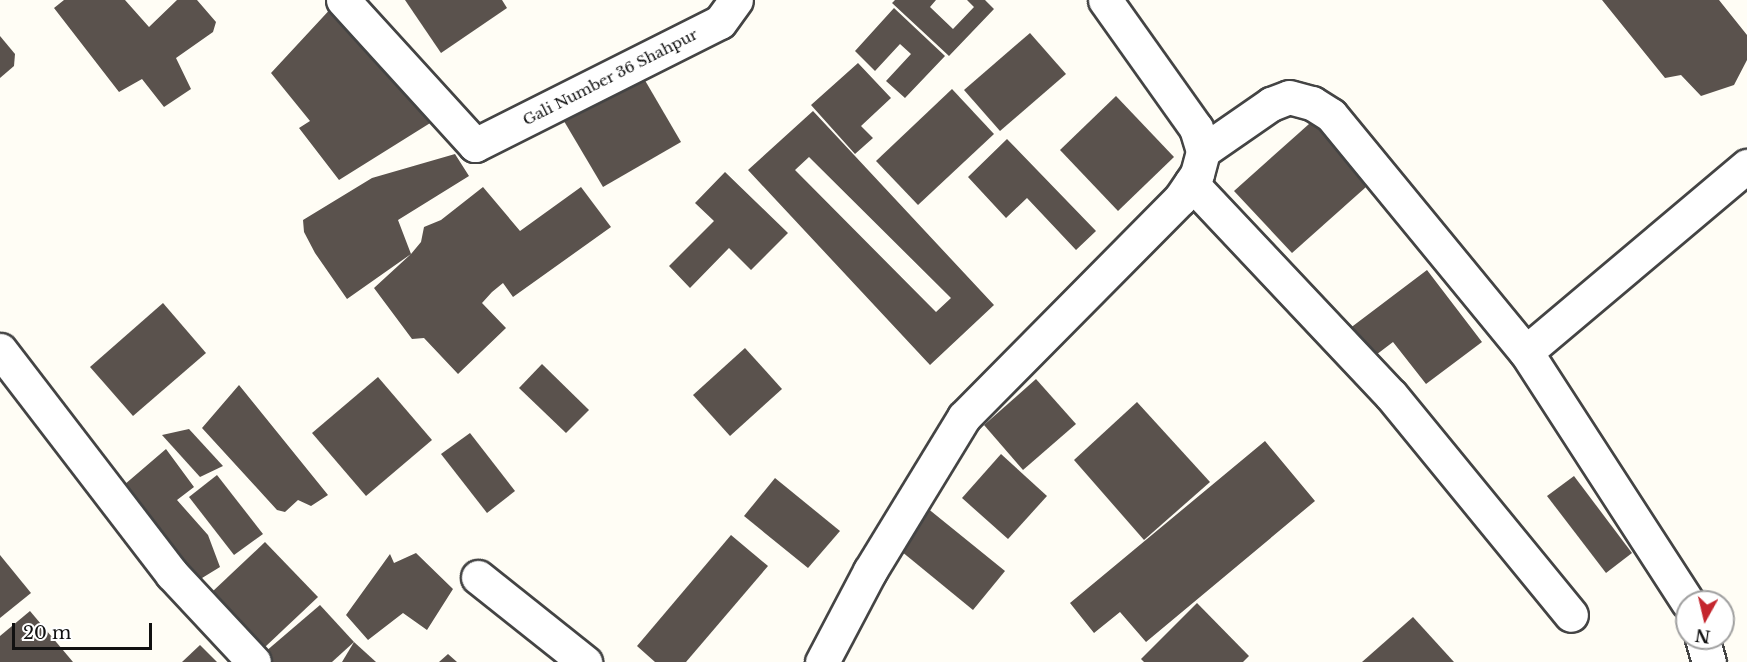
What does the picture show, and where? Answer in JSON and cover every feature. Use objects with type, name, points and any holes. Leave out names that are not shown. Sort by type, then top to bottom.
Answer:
[{"type":"street","name":"Gali Number 36 Shahpur","points":[[343,0],[475,145],[720,22],[736,0]]},
{"type":"street","points":[[1105,0],[1196,128],[1203,151]]},
{"type":"street","points":[[822,662],[870,571],[964,417],[1180,199],[1191,183],[1203,151],[1271,104],[1289,97],[1312,104],[1331,116],[1526,352],[1680,590]]},
{"type":"street","points":[[1526,352],[1747,166]]},
{"type":"street","points":[[1191,183],[1392,395],[1571,615]]},
{"type":"street","points":[[0,350],[165,565],[254,662]]},
{"type":"street","points":[[478,577],[585,662]]},
{"type":"building","points":[[64,0],[125,0],[149,27],[177,0],[197,0],[216,22],[213,32],[176,58],[191,89],[164,107],[142,79],[119,92],[54,8]]},
{"type":"building","points":[[405,0],[502,0],[507,8],[441,53]]},
{"type":"building","points":[[895,0],[936,0],[930,7],[953,29],[974,7],[967,0],[985,0],[994,9],[949,56],[892,3]]},
{"type":"building","points":[[1602,0],[1719,0],[1747,35],[1747,60],[1734,85],[1701,96],[1681,75],[1665,78]]},
{"type":"building","points":[[335,4],[435,120],[339,180],[299,128],[310,121],[271,73]]},
{"type":"building","points":[[894,8],[945,56],[905,98],[886,81],[911,54],[900,44],[875,71],[855,51]]},
{"type":"building","points":[[1030,33],[1066,74],[1000,131],[964,90]]},
{"type":"building","points":[[0,36],[15,54],[14,66],[0,78]]},
{"type":"building","points":[[858,63],[891,98],[861,126],[873,138],[855,154],[811,105]]},
{"type":"building","points":[[636,65],[681,142],[603,187],[558,111]]},
{"type":"building","points":[[952,89],[994,134],[918,205],[876,161]]},
{"type":"building","points":[[1116,96],[1174,157],[1118,211],[1060,150]]},
{"type":"building","points":[[813,111],[994,305],[930,365],[748,170]],"holes":[[[809,157],[951,298],[936,312],[795,170]]]},
{"type":"building","points":[[1318,116],[1375,179],[1292,253],[1234,191]]},
{"type":"building","points":[[1007,139],[1096,231],[1076,250],[1027,198],[1006,218],[968,177]]},
{"type":"building","points":[[455,154],[469,176],[398,220],[411,254],[347,299],[315,253],[304,232],[303,220],[372,178]]},
{"type":"building","points":[[725,172],[788,233],[751,270],[729,248],[690,288],[669,266],[714,221],[695,203]]},
{"type":"building","points":[[483,187],[520,231],[581,187],[611,227],[513,297],[503,283],[492,292],[482,303],[506,328],[458,374],[424,338],[412,339],[374,288],[421,242],[424,227],[441,220]]},
{"type":"building","points":[[1427,270],[1482,342],[1426,384],[1393,342],[1368,361],[1345,332]]},
{"type":"building","points":[[163,303],[206,353],[133,416],[90,367]]},
{"type":"building","points":[[745,348],[782,389],[730,436],[693,395]]},
{"type":"building","points":[[542,364],[589,410],[566,433],[519,388]]},
{"type":"building","points":[[378,377],[432,440],[366,496],[312,433]]},
{"type":"building","points":[[1036,379],[1076,424],[1023,470],[984,425]]},
{"type":"building","points":[[239,385],[328,495],[311,506],[298,500],[285,512],[277,510],[202,428]]},
{"type":"building","points":[[1137,402],[1210,482],[1144,540],[1074,460]]},
{"type":"building","points":[[189,429],[223,466],[200,477],[162,435]]},
{"type":"building","points":[[470,433],[515,491],[487,513],[441,454]]},
{"type":"building","points":[[1265,441],[1315,501],[1146,642],[1120,612],[1094,633],[1070,603]]},
{"type":"building","points":[[166,449],[194,487],[177,500],[208,535],[220,567],[189,586],[117,491]]},
{"type":"building","points":[[1001,454],[1047,496],[1008,539],[962,498]]},
{"type":"building","points":[[217,475],[263,534],[234,555],[189,497]]},
{"type":"building","points":[[1574,476],[1632,553],[1606,573],[1547,496]]},
{"type":"building","points":[[775,478],[840,531],[808,568],[744,516]]},
{"type":"building","points":[[921,503],[1005,571],[973,610],[890,542]]},
{"type":"building","points":[[731,535],[768,566],[686,662],[655,662],[637,646]]},
{"type":"building","points":[[265,542],[318,597],[265,647],[212,592]]},
{"type":"building","points":[[416,553],[453,589],[427,630],[403,613],[368,640],[346,615],[390,554],[394,563]]},
{"type":"building","points":[[0,555],[31,593],[0,618]]},
{"type":"building","points":[[1197,603],[1249,656],[1243,662],[1144,662],[1141,659]]},
{"type":"building","points":[[320,605],[354,642],[332,662],[273,662],[265,652]]},
{"type":"building","points":[[30,611],[73,662],[0,662],[0,636]]},
{"type":"building","points":[[1413,617],[1454,662],[1362,662]]},
{"type":"building","points":[[354,642],[376,662],[342,662]]},
{"type":"building","points":[[200,645],[217,662],[182,662]]},
{"type":"building","points":[[448,654],[457,662],[439,662]]}]
